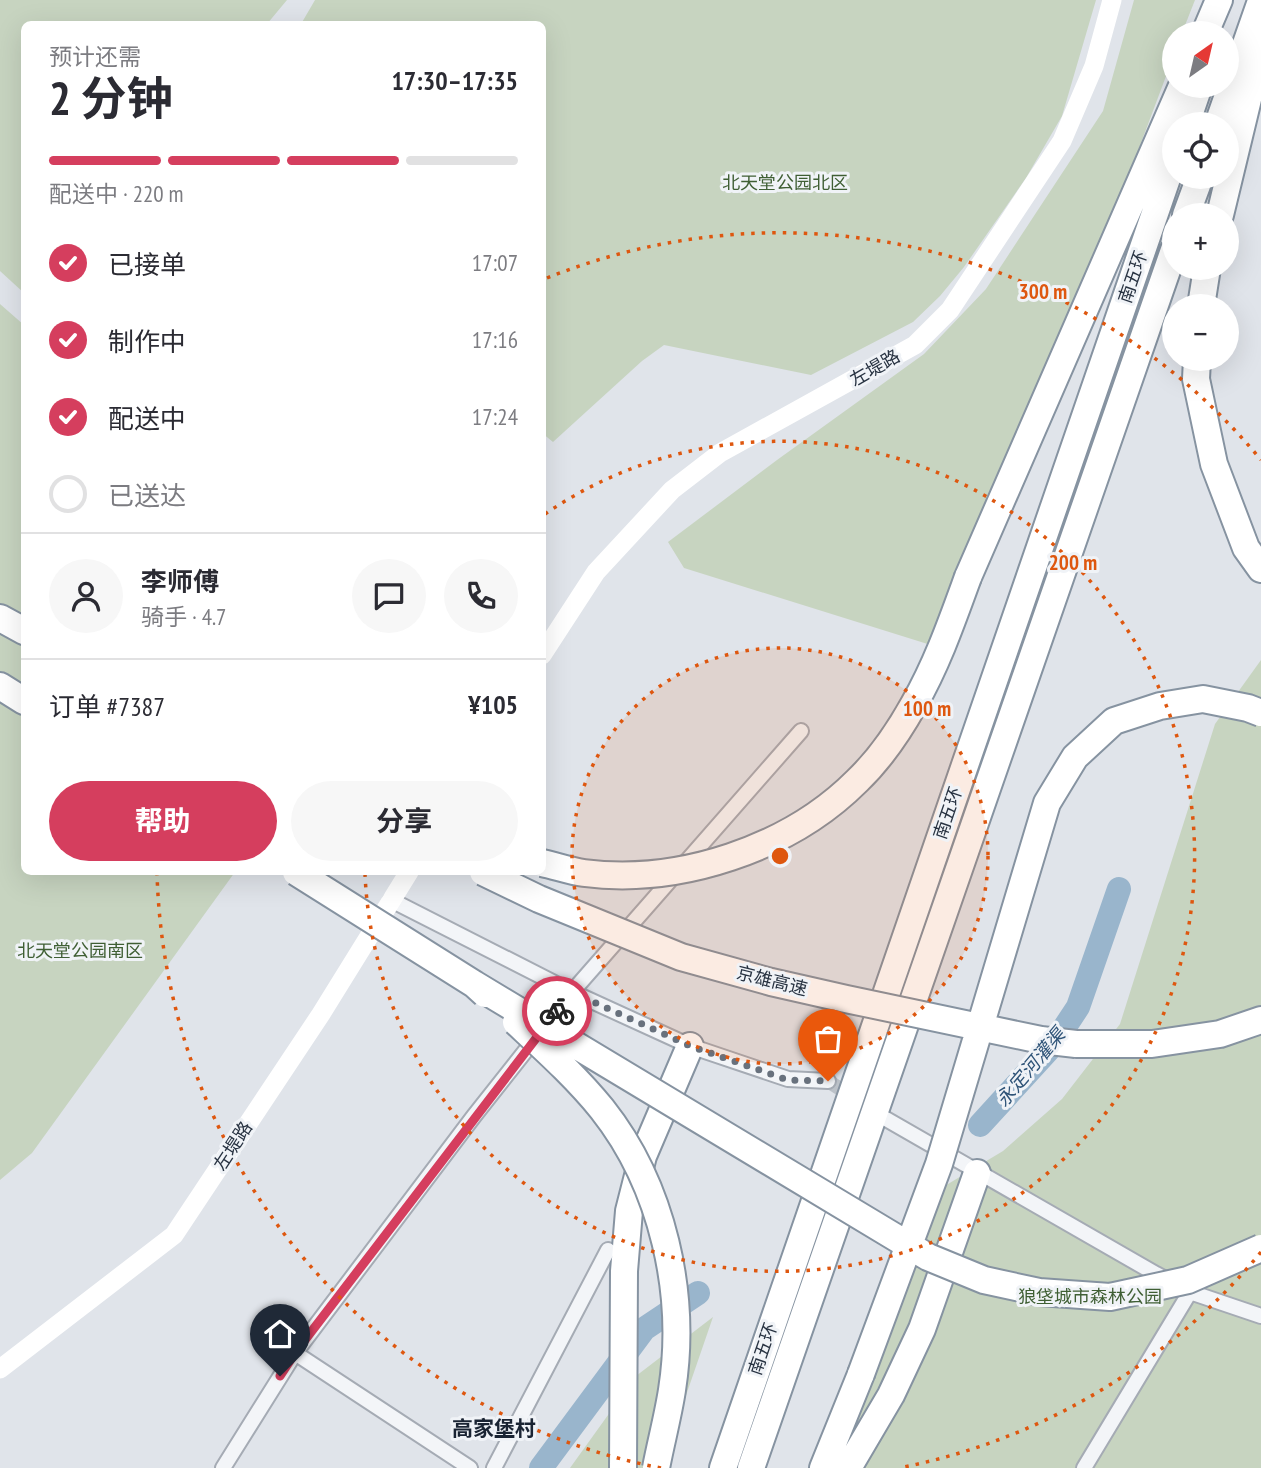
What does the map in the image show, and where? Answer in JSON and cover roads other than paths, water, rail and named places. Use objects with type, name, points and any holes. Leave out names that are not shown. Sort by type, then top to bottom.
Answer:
[{"type":"highway","points":[[1210,21],[1219,0]]},
{"type":"highway","points":[[1221,21],[1229,0]]},
{"type":"highway","points":[[1222,112],[1261,1]]},
{"type":"highway","points":[[1223,203],[1261,45]]},
{"type":"highway","points":[[546,864],[584,873],[662,874],[745,853],[819,813],[858,781],[913,706],[936,662],[968,578],[1177,98]]},
{"type":"highway","name":"南五环","points":[[723,1468],[1163,189]]},
{"type":"highway","name":"南五环","points":[[751,1468],[1164,280]]},
{"type":"highway","points":[[1196,371],[1214,464],[1246,548],[1261,569]]},
{"type":"highway","points":[[0,618],[21,629]]},
{"type":"highway","points":[[0,685],[21,699]]},
{"type":"highway","points":[[823,1468],[939,1164],[1047,803],[1075,757],[1114,721],[1160,706],[1203,699],[1261,713]]},
{"type":"highway","points":[[301,875],[474,984],[928,1257],[984,1280],[1039,1292],[1110,1297],[1188,1280],[1261,1248]]},
{"type":"highway","name":"京雄高速","points":[[489,875],[539,899],[681,957],[771,982],[1041,1040],[1076,1044],[1152,1044],[1220,1034],[1261,1020]]},
{"type":"highway","points":[[474,984],[569,1072],[603,1110],[627,1146],[653,1201],[670,1265],[677,1325],[672,1389],[656,1468]]},
{"type":"highway","points":[[623,1468],[624,1271],[629,1211],[643,1156],[690,1046]]},
{"type":"highway","points":[[848,1468],[891,1395],[922,1329],[977,1173]]},
{"type":"main road","name":"左堤路","points":[[546,648],[596,572],[672,490],[720,453],[915,345],[950,310],[1062,141],[1094,66],[1112,0]]},
{"type":"main road","name":"左堤路","points":[[0,1369],[174,1236],[321,1014],[407,875]]},
{"type":"street","points":[[222,1468],[295,1353],[572,992],[802,730]]},
{"type":"street","points":[[391,900],[572,992],[690,1046],[788,1080],[828,1081]]},
{"type":"street","points":[[886,1119],[1190,1292],[1261,1316]]},
{"type":"street","points":[[494,1468],[608,1250]]},
{"type":"street","points":[[1084,1468],[1190,1292]]},
{"type":"street","points":[[295,1353],[470,1468]]},
{"type":"waterway","name":"永定河灌渠","points":[[980,1125],[1053,1045],[1078,1007],[1119,889]]},
{"type":"waterway","name":"永定河灌渠","points":[[541,1468],[644,1329],[698,1293]]},
{"type":"tunnel","points":[[828,1081],[879,1114]]},
{"type":"district","name":"高家堡村","points":[[494,1429]]},
{"type":"park label","name":"北天堂公园北区","points":[[785,183]]},
{"type":"park label","name":"北天堂公园南区","points":[[80,951]]},
{"type":"park label","name":"狼垡城市森林公园","points":[[1090,1297]]}]
